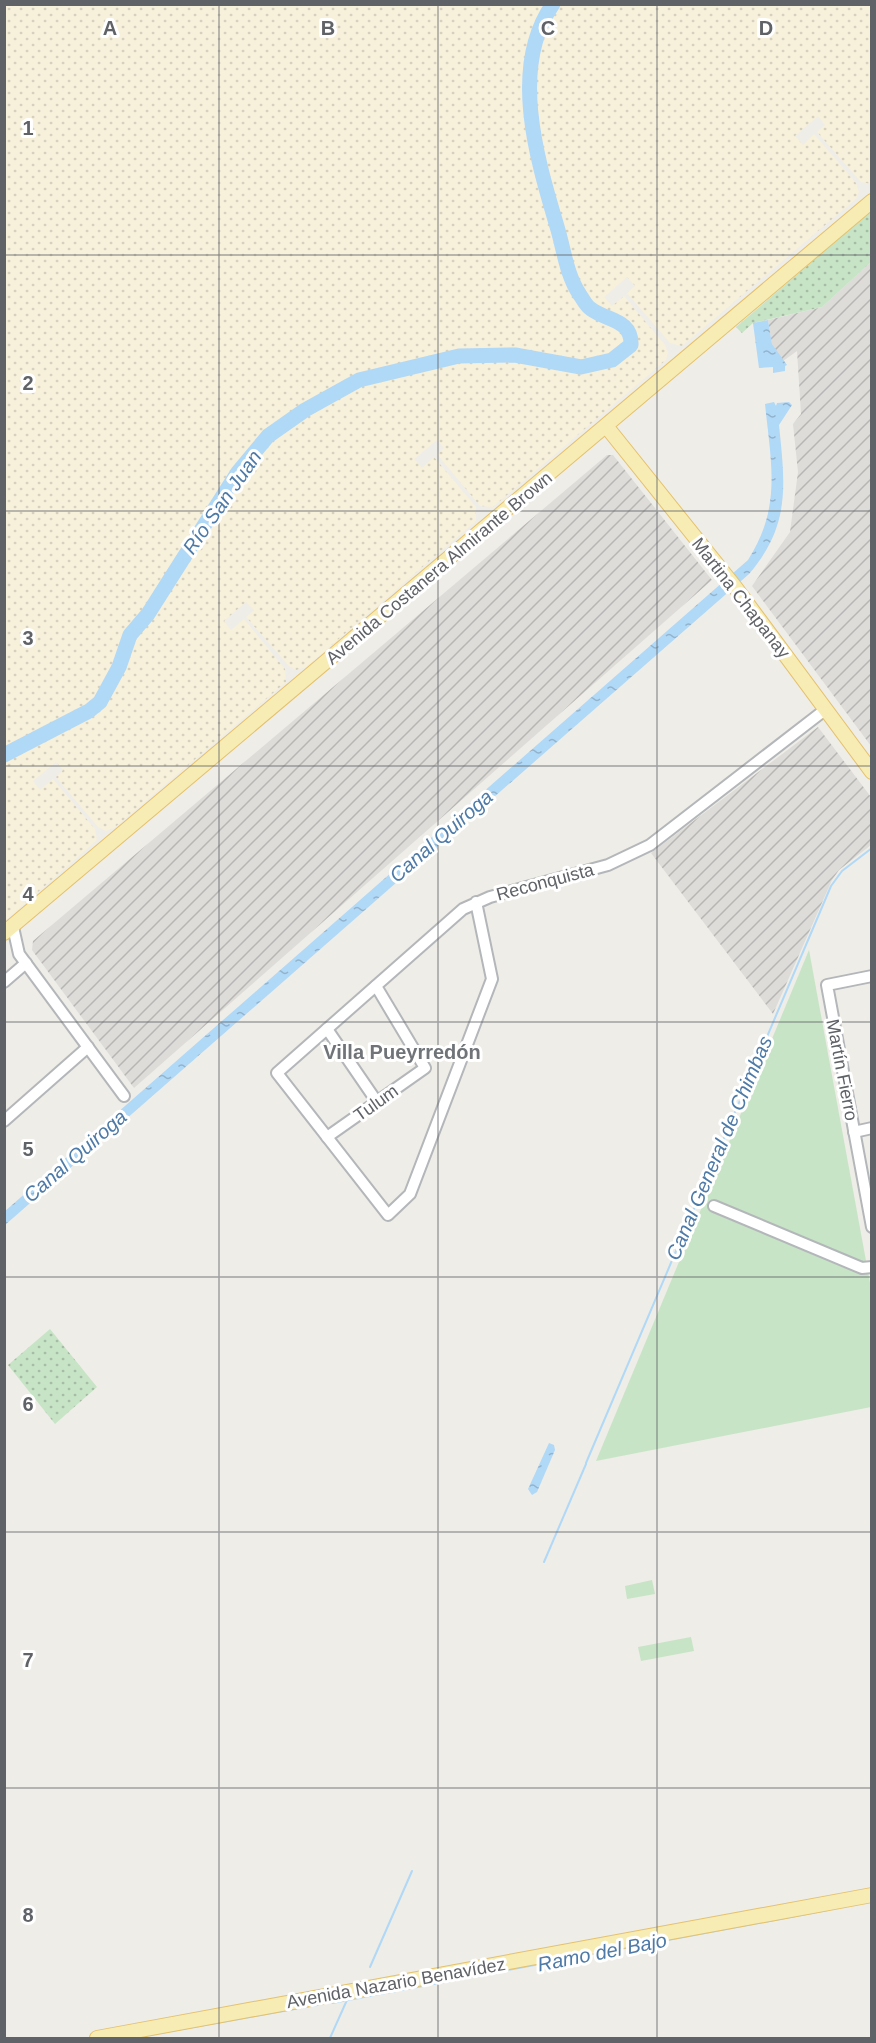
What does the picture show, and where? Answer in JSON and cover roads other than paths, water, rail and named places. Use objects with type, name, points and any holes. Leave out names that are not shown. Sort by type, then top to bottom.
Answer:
[{"type":"main road","name":"Avenida Costanera Almirante Brown","points":[[9,930],[872,201]]},
{"type":"main road","name":"Martina Chapanay","points":[[606,426],[731,583],[872,772]]},
{"type":"main road","name":"Avenida Nazario Benavídez","points":[[97,2038],[872,1895]]},
{"type":"street","name":"Reconquista","points":[[327,1137],[277,1073],[463,909],[477,902],[608,865],[650,845],[825,709]]},
{"type":"street","points":[[327,1137],[387,1215],[410,1194],[492,979],[477,902]]},
{"type":"street","points":[[9,930],[19,954],[124,1096]]},
{"type":"street","points":[[4,982],[26,963]]},
{"type":"street","name":"Martín Fierro","points":[[872,976],[826,985],[872,1227]]},
{"type":"street","name":"Tulum","points":[[327,1137],[425,1068],[376,986]]},
{"type":"street","points":[[327,1029],[377,1102]]},
{"type":"street","points":[[4,1121],[88,1047]]},
{"type":"street","points":[[854,1132],[872,1128]]},
{"type":"street","points":[[714,1206],[862,1268],[872,1267]]},
{"type":"water","points":[[768,320],[772,344],[787,365],[785,371],[773,373],[773,367],[759,368],[753,323]]},
{"type":"water","name":"Canal Quiroga","points":[[774,402],[776,406],[777,403],[789,402],[792,405],[779,425],[783,466],[782,503],[779,521],[772,538],[763,556],[749,574],[5,1225],[4,1212],[748,560],[766,522],[770,503],[771,465],[765,404]]},
{"type":"water","points":[[549,1443],[554,1445],[555,1450],[537,1492],[532,1495],[528,1489]]},
{"type":"waterway","name":"Río San Juan","points":[[4,755],[89,711],[100,702],[119,667],[130,635],[148,614],[238,472],[268,436],[305,410],[359,380],[459,356],[515,355],[581,367],[612,360],[631,345],[630,336],[623,325],[589,308],[576,288],[566,263],[542,175],[531,116],[530,86],[532,57],[539,29],[553,4]]},
{"type":"waterway","name":"Canal General de Chimbas","points":[[586,1463],[831,886],[842,871],[872,848]]},
{"type":"waterway","name":"Canal General de Chimbas","points":[[544,1562],[586,1464]]},
{"type":"waterway","points":[[370,1967],[412,1871]]},
{"type":"waterway","name":"Ramo del Bajo","points":[[332,2003],[828,1910]]},
{"type":"waterway","points":[[330,2038],[347,2000]]},
{"type":"waterway","name":"Ramo del Bajo","points":[[132,2038],[323,2004]]},
{"type":"district","name":"Villa Pueyrredón","points":[[402,1052]]}]
